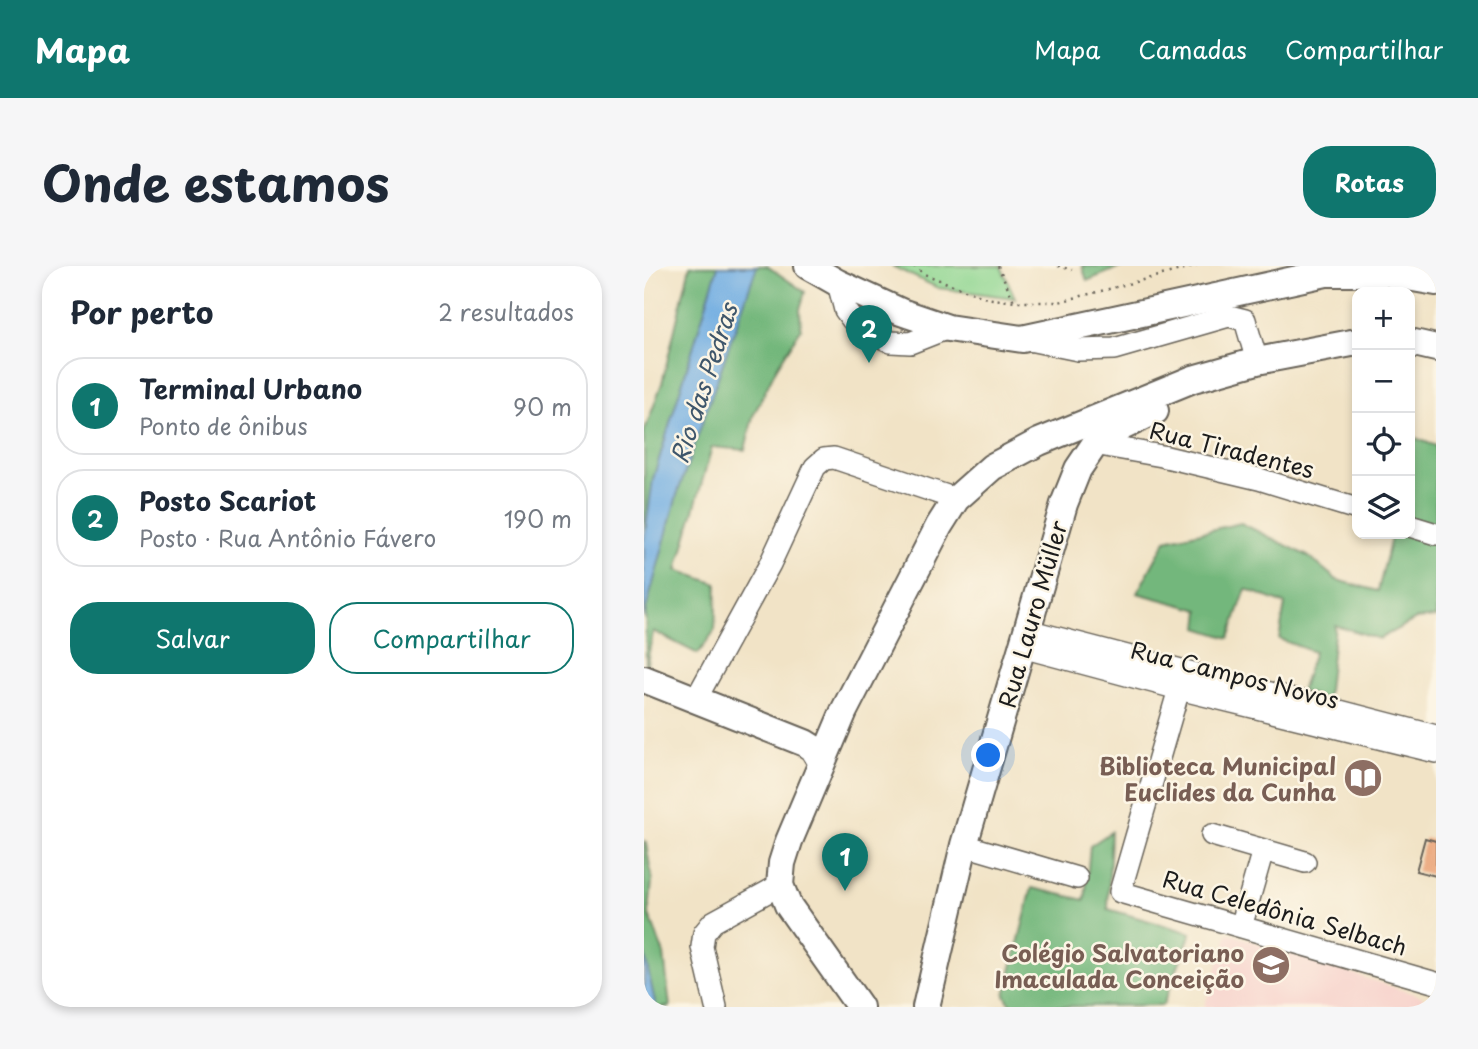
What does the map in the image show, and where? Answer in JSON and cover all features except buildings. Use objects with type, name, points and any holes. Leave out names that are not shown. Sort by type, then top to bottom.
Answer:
[{"type":"main road","points":[[820,273],[901,312],[948,328],[1022,339],[1326,273],[1384,273],[1436,282]]},
{"type":"main road","points":[[860,1007],[788,905],[780,885],[782,863],[844,711],[939,526],[956,499],[992,467],[1039,442],[1165,389],[1257,362],[1352,343]]},
{"type":"main road","points":[[1415,343],[1436,348]]},
{"type":"main road","name":"Rua Lauro Müller","points":[[926,1007],[964,845],[1064,504],[1079,469],[1099,438],[1257,362]]},
{"type":"main road","points":[[644,679],[813,748],[822,763]]},
{"type":"main road","points":[[781,733],[814,732],[844,711]]},
{"type":"street","points":[[1022,339],[1078,350],[1114,349],[1229,316],[1245,320],[1257,362]]},
{"type":"street","name":"Rua Tiradentes","points":[[1094,444],[1162,456],[1259,479],[1352,507]]},
{"type":"street","points":[[696,699],[770,564],[815,467],[824,459],[834,458],[956,499]]},
{"type":"street","points":[[1415,528],[1436,534]]},
{"type":"street","name":"Rua Campos Novos","points":[[1025,638],[1436,752]]},
{"type":"street","name":"Rua Campos Novos","points":[[1181,680],[1436,736]]},
{"type":"street","name":"Rua Celedônia Selbach","points":[[1181,680],[1120,892],[1436,983]]},
{"type":"street","points":[[1212,835],[1305,862]]},
{"type":"street","points":[[964,845],[1077,878]]},
{"type":"street","points":[[1241,927],[1263,850]]},
{"type":"street","points":[[716,1007],[702,947],[704,933],[713,922],[780,885]]},
{"type":"path","points":[[914,266],[924,274],[986,298],[1015,302],[1059,302],[1196,266]]},
{"type":"path","points":[[998,266],[1015,302]]},
{"type":"path","points":[[1058,266],[1072,270]]},
{"type":"shaded area","name":"Colégio Salvatoriano Imaculada Conceição","points":[[1228,933],[1423,997],[1421,1007],[1204,1007]]},
{"type":"green space","points":[[690,266],[767,266],[805,292],[800,309],[801,329],[776,369],[753,416],[745,450],[712,447],[677,570],[717,584],[715,630],[698,654],[653,631],[646,668],[644,433],[662,383]]},
{"type":"green space","points":[[892,266],[1001,266],[1015,298],[938,288]]},
{"type":"green space","points":[[1082,266],[1123,266],[1087,281]]},
{"type":"green space","points":[[1415,438],[1436,446],[1436,617],[1416,619],[1379,639],[1335,625],[1327,700],[1301,691],[1314,652],[1279,639],[1285,604],[1246,589],[1229,638],[1198,628],[1200,610],[1137,593],[1166,540],[1241,523],[1308,556],[1337,580],[1378,591],[1391,539],[1415,539]]},
{"type":"green space","points":[[1111,832],[1108,909],[1191,933],[1163,1005],[1012,1007],[1005,995],[1032,888],[1085,900],[1090,846]]},
{"type":"green space","points":[[644,841],[652,880],[649,914],[664,954],[670,1007],[644,1007]]},
{"type":"water","name":"Rio das Pedras","points":[[718,266],[757,266],[677,495],[644,617],[644,540],[653,479]]},
{"type":"water","points":[[644,951],[656,1007],[644,1007]]},
{"type":"place","name":"Posto Scariot","points":[[869,363]]},
{"type":"place","name":"Biblioteca Municipal Euclides da Cunha","points":[[1363,778]]},
{"type":"place","name":"Terminal Urbano","points":[[845,891]]},
{"type":"place","name":"Colégio Salvatoriano Imaculada Conceição","points":[[1271,965]]}]
